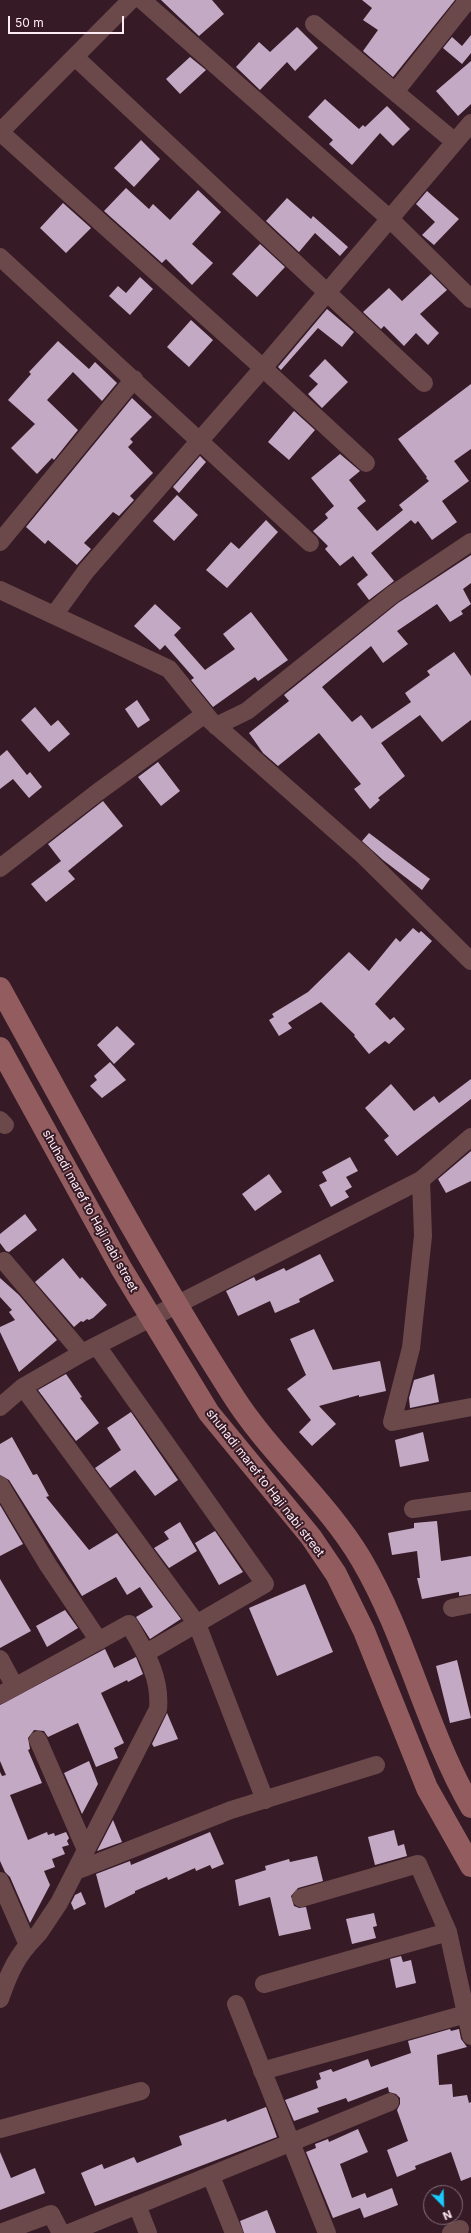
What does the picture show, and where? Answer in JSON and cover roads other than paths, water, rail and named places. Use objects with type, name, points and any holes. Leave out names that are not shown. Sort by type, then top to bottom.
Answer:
[{"type":"main road","points":[[0,988],[146,1254],[233,1396],[334,1520],[361,1559],[392,1621],[453,1776],[471,1808]]},
{"type":"main road","name":"shuhadi maref to Haji nabi street","points":[[0,1048],[121,1268],[209,1413],[311,1537],[336,1574],[364,1631],[427,1788],[471,1866]]},
{"type":"street","points":[[131,0],[0,132],[263,368],[366,463]]},
{"type":"street","points":[[142,0],[390,219],[471,298]]},
{"type":"street","points":[[395,92],[468,0]]},
{"type":"street","points":[[314,24],[455,142]]},
{"type":"street","points":[[75,57],[424,384]]},
{"type":"street","points":[[54,615],[86,571],[263,368],[471,123]]},
{"type":"street","points":[[0,257],[310,543]]},
{"type":"street","points":[[0,542],[134,380]]},
{"type":"street","points":[[0,868],[98,792],[211,720],[247,711],[392,595],[471,542]]},
{"type":"street","points":[[0,590],[169,669],[211,720],[363,855],[471,961]]},
{"type":"street","points":[[0,1408],[23,1387],[90,1350],[420,1180],[471,1137]]},
{"type":"street","points":[[420,1180],[423,1236],[411,1348],[392,1422],[471,1407]]},
{"type":"street","points":[[4,1260],[90,1350],[265,1584],[146,1653]]},
{"type":"street","points":[[23,1387],[196,1624],[265,1800]]},
{"type":"street","points":[[0,1485],[48,1565],[99,1641]]},
{"type":"street","points":[[413,1508],[471,1501]]},
{"type":"street","points":[[452,1608],[471,1604]]},
{"type":"street","points":[[0,1659],[8,1691],[129,1624],[146,1653],[160,1692],[158,1709],[76,1871],[53,1913],[18,1956],[9,1973],[0,1999]]},
{"type":"street","points":[[38,1740],[86,1850]]},
{"type":"street","points":[[76,1871],[231,1810],[376,1765]]},
{"type":"street","points":[[301,1898],[418,1864],[448,1932],[471,2036]]},
{"type":"street","points":[[0,1881],[28,1945]]},
{"type":"street","points":[[264,1984],[448,1932]]},
{"type":"street","points":[[236,2004],[327,2233]]},
{"type":"street","points":[[262,2071],[466,2014]]},
{"type":"street","points":[[0,2130],[141,2091]]},
{"type":"street","points":[[68,2233],[390,2102]]},
{"type":"street","points":[[211,2176],[234,2233]]},
{"type":"street","points":[[137,2205],[148,2233]]},
{"type":"street","points":[[0,2233],[51,2214],[61,2233]]}]
